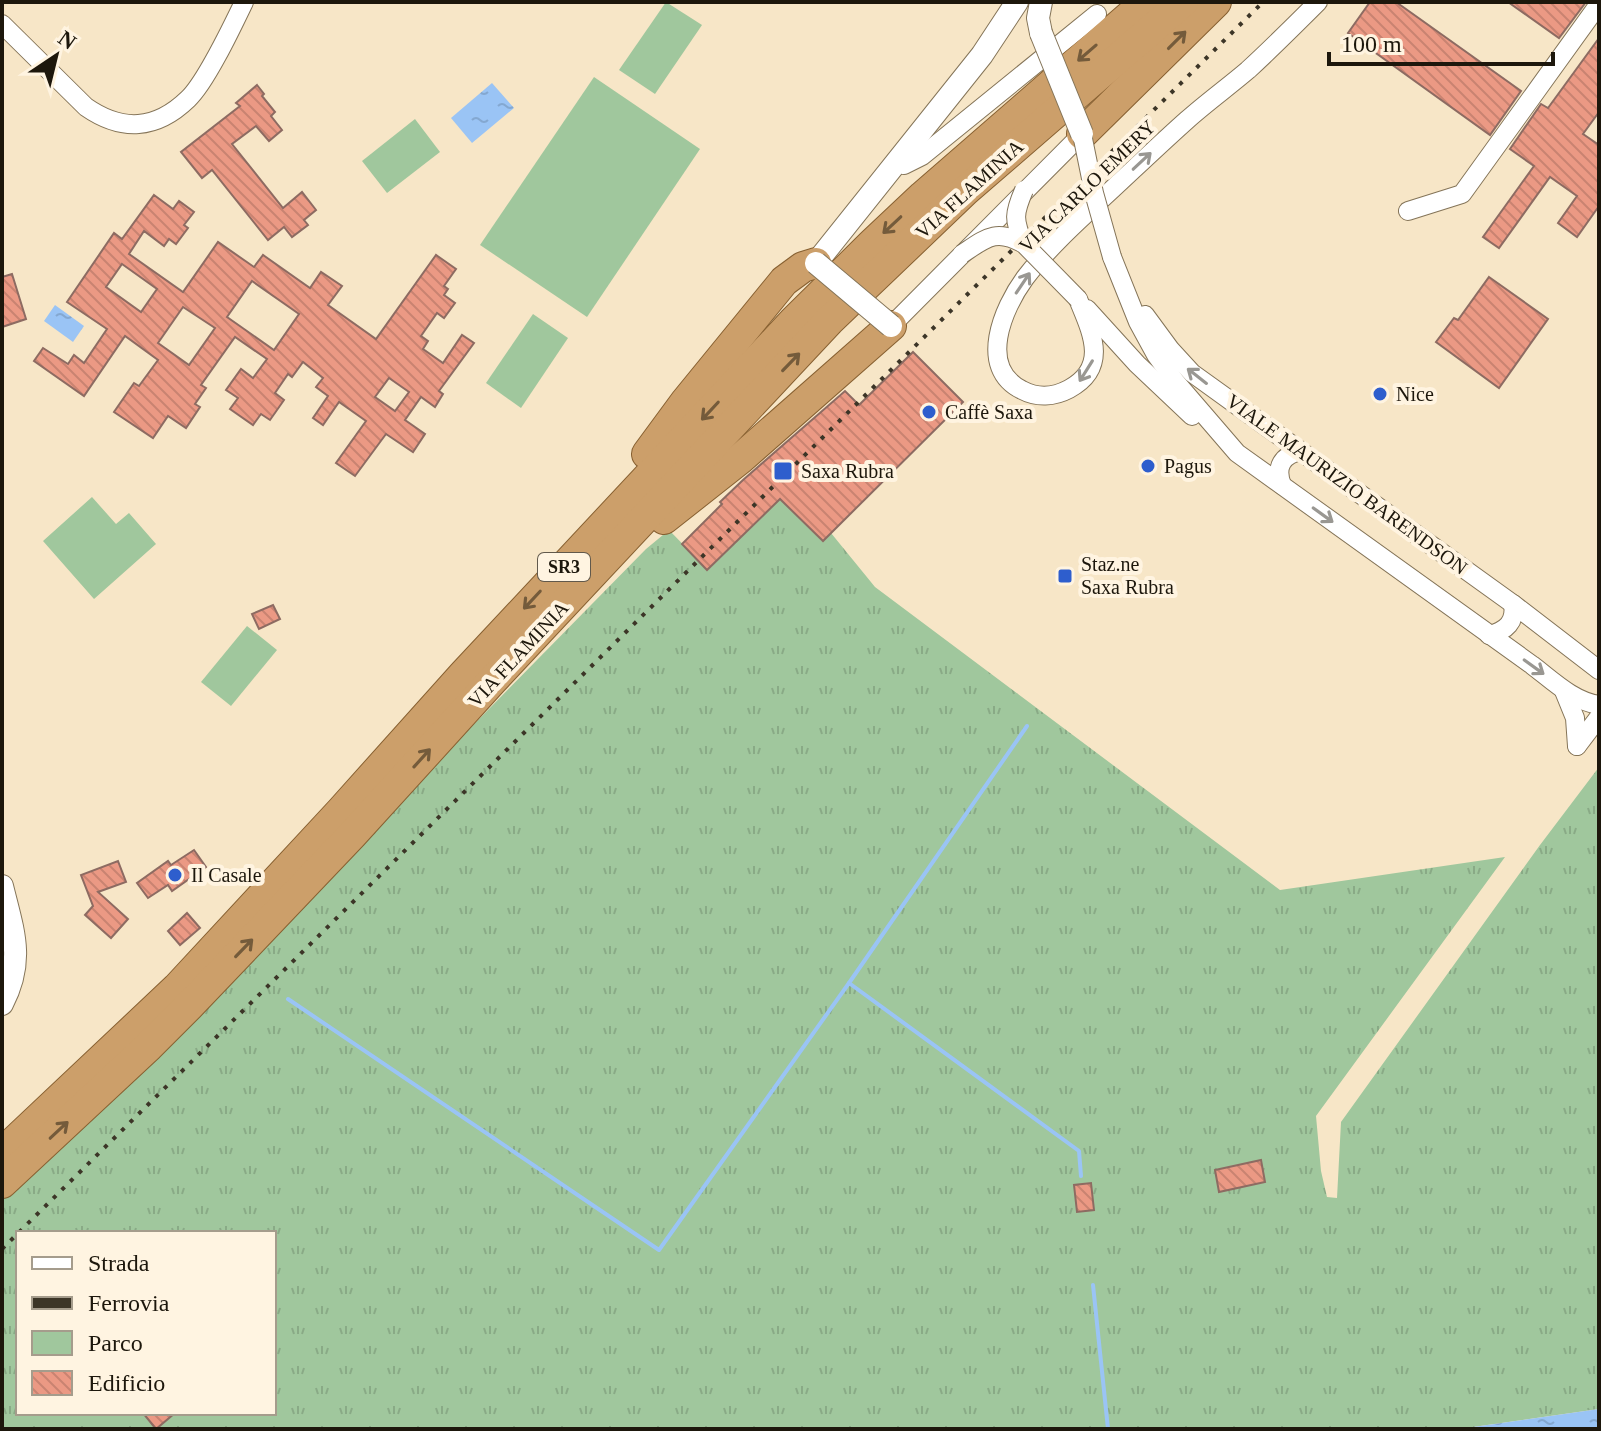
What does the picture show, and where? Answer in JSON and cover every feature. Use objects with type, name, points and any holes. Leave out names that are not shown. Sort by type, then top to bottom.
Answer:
[{"type":"highway","name":"VIA FLAMINIA","points":[[2,1153],[177,988],[793,322],[946,176],[1146,2]]},
{"type":"highway","name":"VIA FLAMINIA","points":[[2,1183],[189,1006],[829,321],[914,238],[1183,2]]},
{"type":"highway","points":[[1082,134],[1216,2]]},
{"type":"highway","points":[[580,549],[686,401],[778,288],[792,274],[816,263]]},
{"type":"highway","points":[[585,583],[740,459],[891,326]]},
{"type":"street","points":[[2,24],[100,117],[113,123],[144,124],[173,111],[188,99],[244,2]]},
{"type":"street","points":[[1017,2],[982,55],[816,263],[891,326],[1082,134]]},
{"type":"street","name":"VIALE MAURIZIO BARENDSON","points":[[1041,2],[1038,18],[1041,33],[1082,134],[1112,257],[1138,322],[1175,381],[1237,453],[1564,691],[1599,705]]},
{"type":"street","name":"VIA CARLO EMERY","points":[[1078,299],[1095,345],[1093,360],[1081,381],[1067,390],[1043,396],[1012,384],[999,361],[998,336],[1008,307],[1027,276],[1079,220],[1188,119],[1248,70],[1318,2]]},
{"type":"street","points":[[1408,211],[1462,194],[1599,4]]},
{"type":"street","points":[[896,162],[904,165],[922,156],[1097,14]]},
{"type":"street","points":[[1024,190],[1015,215],[1024,244]]},
{"type":"street","points":[[962,254],[986,238],[997,235],[1008,236],[1024,244],[1137,364],[1187,413],[1237,453]]},
{"type":"street","name":"VIALE MAURIZIO BARENDSON","points":[[1120,275],[1149,322],[1186,367],[1599,670]]},
{"type":"street","points":[[1282,485],[1278,475],[1281,463],[1287,456],[1301,451]]},
{"type":"street","points":[[1489,635],[1511,624],[1513,604]]},
{"type":"street","points":[[1564,691],[1575,718],[1577,746],[1599,717]]},
{"type":"street","points":[[2,886],[17,958],[11,985],[2,1004]]},
{"type":"green space","points":[[666,2],[702,25],[655,94],[619,70]]},
{"type":"green space","points":[[594,77],[700,149],[587,317],[480,245]]},
{"type":"green space","points":[[415,119],[440,152],[387,193],[362,161]]},
{"type":"green space","points":[[533,314],[568,338],[521,408],[486,383]]},
{"type":"green space","points":[[92,497],[116,524],[129,513],[156,544],[94,599],[43,541]]},
{"type":"green space","points":[[780,499],[822,541],[831,533],[875,587],[1280,890],[1505,857],[1316,1116],[1321,1171],[1327,1197],[1337,1198],[1341,1122],[1599,767],[1599,1409],[1459,1429],[2,1429],[2,1196],[646,549],[669,530],[708,570]]},
{"type":"green space","points":[[247,626],[277,650],[231,706],[201,682]]},
{"type":"water","points":[[492,83],[514,108],[472,143],[451,118]]},
{"type":"water","points":[[55,305],[84,326],[73,342],[44,321]]},
{"type":"water","points":[[1599,1409],[1599,1429],[1459,1429]]},
{"type":"building","points":[[1370,2],[1396,2],[1521,91],[1490,135],[1348,33]]},
{"type":"building","points":[[1508,2],[1586,2],[1559,38]]},
{"type":"building","points":[[1599,38],[1599,112],[1583,134],[1599,145],[1599,206],[1577,237],[1558,223],[1577,196],[1550,177],[1499,248],[1483,237],[1534,166],[1510,149],[1541,104],[1548,108]]},
{"type":"building","points":[[257,85],[275,112],[271,116],[282,130],[269,141],[256,126],[232,144],[283,208],[302,192],[316,210],[304,220],[308,225],[292,237],[284,227],[268,240],[212,170],[202,178],[181,152],[240,106],[236,103]]},
{"type":"building","points":[[154,195],[173,209],[179,201],[194,212],[184,225],[188,228],[176,244],[169,239],[164,246],[144,231],[129,254],[183,292],[218,242],[254,267],[263,255],[310,288],[321,272],[342,286],[328,305],[376,339],[436,255],[456,269],[444,286],[448,289],[444,295],[455,303],[444,318],[437,313],[421,336],[428,341],[423,349],[443,363],[462,335],[474,343],[439,391],[443,394],[435,407],[421,397],[405,420],[425,434],[413,452],[386,434],[355,476],[336,463],[366,421],[339,402],[323,425],[313,418],[328,396],[316,387],[323,378],[303,362],[292,377],[288,374],[275,393],[284,400],[270,420],[261,414],[253,425],[230,409],[238,398],[226,390],[241,369],[253,378],[267,359],[235,337],[201,385],[206,388],[195,404],[200,407],[186,428],[168,416],[153,438],[114,412],[134,383],[139,386],[158,360],[125,336],[84,396],[34,361],[43,348],[68,364],[74,355],[84,363],[107,329],[67,302],[114,233],[122,239]],"holes":[[[122,264],[157,289],[141,312],[106,287]],[[252,281],[299,314],[274,350],[227,317]],[[183,307],[215,328],[189,365],[158,343]],[[389,378],[409,392],[395,411],[375,397]]]},
{"type":"building","points":[[12,274],[26,319],[2,327],[2,277]]},
{"type":"building","points":[[1489,277],[1548,319],[1499,388],[1436,342],[1454,318],[1458,320]]},
{"type":"building","points":[[913,352],[963,402],[823,541],[780,499],[707,570],[682,544],[743,480],[845,391],[859,405]]},
{"type":"building","points":[[273,605],[280,619],[259,629],[252,614]]},
{"type":"building","points":[[194,850],[206,867],[172,891],[168,885],[148,898],[137,883],[168,861],[171,865]]},
{"type":"building","points":[[118,861],[126,882],[98,892],[128,919],[111,938],[85,915],[93,906],[81,875]]},
{"type":"building","points":[[187,913],[200,928],[180,945],[168,931]]},
{"type":"building","points":[[1261,1160],[1265,1182],[1219,1192],[1215,1170]]},
{"type":"building","points":[[1091,1183],[1094,1210],[1077,1212],[1074,1185]]},
{"type":"building","points":[[145,1415],[173,1415],[156,1429]]},
{"type":"waterway","points":[[1027,726],[849,983],[1079,1151],[1081,1176]]},
{"type":"waterway","points":[[288,999],[659,1250],[849,983]]},
{"type":"waterway","points":[[1093,1285],[1108,1429]]},
{"type":"railway","points":[[20,1231],[1263,2]]},
{"type":"railway","points":[[2,1249],[16,1235]]},
{"type":"place","name":"Nice","points":[[1380,394]]},
{"type":"place","name":"Caffè Saxa","points":[[929,412]]},
{"type":"place","name":"Pagus","points":[[1148,466]]},
{"type":"place","name":"Saxa Rubra","points":[[783,471]]},
{"type":"place","name":"Staz.ne Saxa Rubra","points":[[1065,576]]},
{"type":"place","name":"Il Casale","points":[[175,875]]}]
